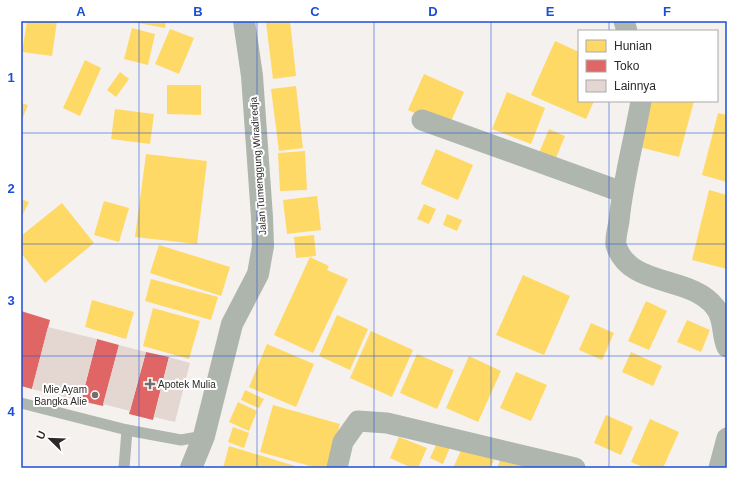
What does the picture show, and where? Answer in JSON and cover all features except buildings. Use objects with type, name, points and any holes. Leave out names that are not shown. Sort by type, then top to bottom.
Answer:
[{"type":"street","name":"Jalan Tumenggung Wiradiredja","points":[[191,468],[204,436],[232,324],[258,274],[262,246],[262,217],[252,76],[244,21]]},
{"type":"street","points":[[641,102],[622,192],[616,243],[623,260],[645,275],[685,287],[709,300],[716,308],[723,321],[723,339],[727,347]]},
{"type":"street","points":[[422,120],[622,192]]},
{"type":"street","points":[[337,468],[343,442],[358,422],[387,423],[575,468]]},
{"type":"street","points":[[719,468],[727,438]]},
{"type":"lane","points":[[21,403],[127,430],[181,440],[204,436]]},
{"type":"lane","points":[[124,468],[127,430]]},
{"type":"place","name":"Apotek Mulia","points":[[150,384]]},
{"type":"place","name":"Mie Ayam Bangka Alie","points":[[95,395]]}]
